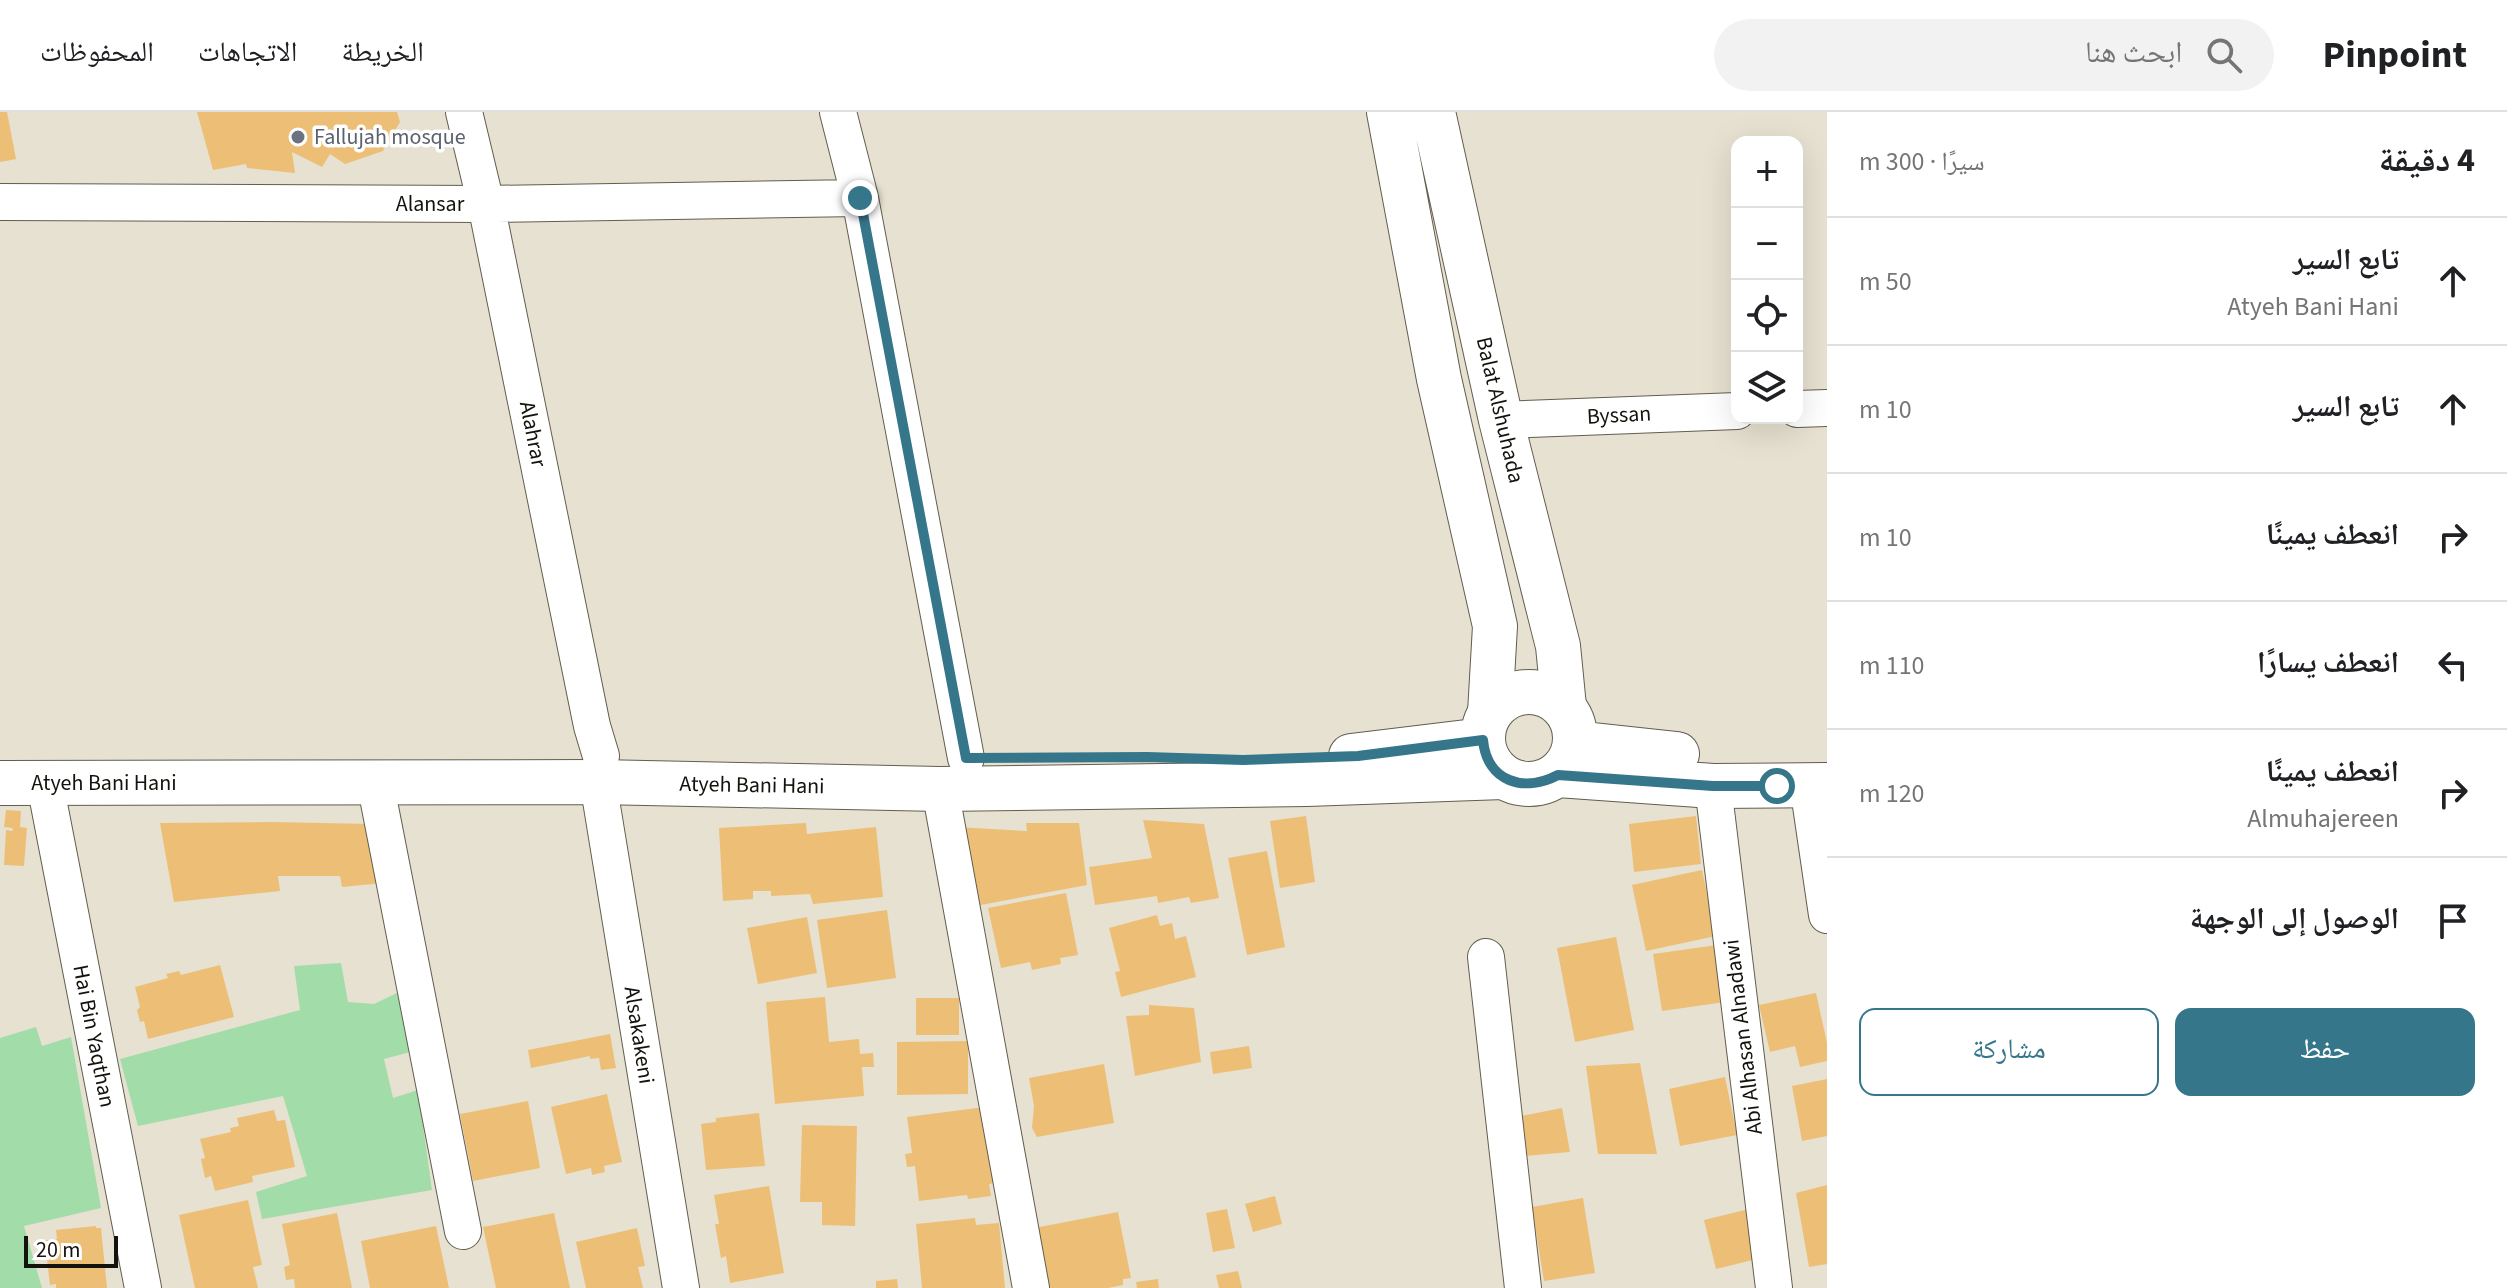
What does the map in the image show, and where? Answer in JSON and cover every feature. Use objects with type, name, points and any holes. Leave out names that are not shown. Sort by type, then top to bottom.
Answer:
[{"type":"main road","points":[[1389,112],[1439,379],[1495,626],[1492,743],[1515,783],[1530,785],[1545,782],[1566,742],[1553,698],[1540,692],[1525,692],[1511,695],[1500,702],[1492,743]]},
{"type":"main road","name":"Balat Alshuhada","points":[[1433,112],[1501,420],[1558,646],[1566,742]]},
{"type":"main road","points":[[1566,742],[1703,756],[1821,775]]},
{"type":"main road","points":[[1566,742],[1713,786],[1821,775]]},
{"type":"main road","name":"Atyeh Bani Hani","points":[[0,783],[375,782],[599,769],[953,774],[1147,757],[1243,760],[1358,756],[1492,743]]},
{"type":"main road","points":[[0,754],[599,769]]},
{"type":"street","name":"Alahrar","points":[[464,112],[486,204],[599,769]]},
{"type":"street","points":[[838,112],[860,198],[953,774],[1031,1288]]},
{"type":"street","name":"Alansar","points":[[0,202],[486,204],[860,198]]},
{"type":"street","points":[[1803,409],[1827,408]]},
{"type":"street","name":"Byssan","points":[[1501,420],[1731,411]]},
{"type":"street","name":"Alsakakeni","points":[[599,769],[681,1288]]},
{"type":"street","points":[[1821,775],[1827,915]]},
{"type":"street","points":[[375,782],[463,1231]]},
{"type":"street","name":"Hai Bin Yaqthan","points":[[45,784],[143,1288]]},
{"type":"street","name":"Abi Alhasan Alnadawi","points":[[1713,786],[1774,1288]]},
{"type":"street","points":[[1486,957],[1523,1288]]},
{"type":"green space","points":[[341,963],[348,1002],[374,1004],[399,992],[410,1052],[384,1059],[393,1098],[418,1090],[432,1190],[262,1219],[256,1192],[307,1176],[283,1096],[138,1126],[120,1059],[300,1010],[294,966]]},
{"type":"green space","points":[[36,1027],[42,1046],[71,1037],[101,1208],[24,1226],[42,1288],[0,1288],[0,1038]]},
{"type":"building","points":[[0,112],[7,112],[16,159],[0,162]]},
{"type":"building","name":"Fallujah mosque","points":[[197,112],[397,112],[400,122],[383,151],[345,164],[330,154],[322,167],[292,152],[295,173],[247,168],[246,164],[213,170]]},
{"type":"building","points":[[6,810],[21,811],[20,827],[27,828],[24,866],[4,865],[6,830],[13,831],[4,827]]},
{"type":"building","points":[[1306,816],[1315,882],[1280,888],[1270,821]]},
{"type":"building","points":[[1696,816],[1701,864],[1634,872],[1629,824]]},
{"type":"building","points":[[1143,820],[1204,824],[1219,898],[1191,903],[1189,897],[1158,903],[1157,896],[1095,905],[1089,867],[1152,858]]},
{"type":"building","points":[[160,823],[371,824],[383,883],[342,887],[340,876],[278,876],[280,891],[174,902]]},
{"type":"building","points":[[806,823],[807,834],[876,827],[883,897],[813,904],[810,894],[771,896],[771,891],[753,891],[753,899],[723,901],[719,828]]},
{"type":"building","points":[[1026,823],[1079,823],[1087,885],[970,907],[956,827],[1027,831]]},
{"type":"building","points":[[1267,851],[1285,947],[1247,955],[1228,858]]},
{"type":"building","points":[[1702,870],[1716,936],[1646,951],[1632,885]]},
{"type":"building","points":[[1066,893],[1078,955],[1060,958],[1061,964],[1032,970],[1030,962],[1001,968],[988,908]]},
{"type":"building","points":[[887,910],[896,978],[827,988],[817,920]]},
{"type":"building","points":[[1157,915],[1160,926],[1172,923],[1175,939],[1186,936],[1196,977],[1121,997],[1115,972],[1120,971],[1109,928]]},
{"type":"building","points":[[807,917],[817,973],[758,984],[747,928]]},
{"type":"building","points":[[1616,937],[1634,1030],[1575,1042],[1557,948]]},
{"type":"building","points":[[1717,945],[1725,1002],[1662,1011],[1653,954]]},
{"type":"building","points":[[220,965],[234,1017],[148,1039],[144,1021],[140,1022],[137,1010],[140,1007],[135,987],[168,978],[166,974],[179,971],[181,975]]},
{"type":"building","points":[[1816,993],[1827,1043],[1827,1061],[1800,1067],[1795,1046],[1770,1052],[1759,1005]]},
{"type":"building","points":[[825,997],[829,1042],[859,1039],[860,1054],[873,1053],[874,1067],[862,1067],[864,1096],[775,1104],[766,1002]]},
{"type":"building","points":[[916,998],[959,998],[959,1035],[916,1035]]},
{"type":"building","points":[[1149,1005],[1194,1008],[1201,1062],[1135,1076],[1126,1016],[1149,1015]]},
{"type":"building","points":[[610,1034],[616,1068],[601,1070],[599,1058],[590,1059],[590,1056],[531,1068],[528,1050]]},
{"type":"building","points":[[968,1041],[968,1094],[897,1095],[897,1042]]},
{"type":"building","points":[[1249,1046],[1252,1068],[1213,1074],[1210,1052]]},
{"type":"building","points":[[1640,1063],[1657,1154],[1598,1154],[1586,1066]]},
{"type":"building","points":[[1104,1064],[1114,1123],[1037,1137],[1032,1128],[1034,1106],[1029,1078]]},
{"type":"building","points":[[1725,1077],[1737,1135],[1680,1146],[1669,1089]]},
{"type":"building","points":[[1827,1079],[1827,1136],[1802,1141],[1792,1086]]},
{"type":"building","points":[[607,1094],[622,1162],[604,1166],[605,1172],[592,1175],[591,1168],[566,1174],[551,1107]]},
{"type":"building","points":[[528,1101],[540,1168],[473,1181],[460,1114]]},
{"type":"building","points":[[985,1107],[999,1182],[989,1184],[991,1196],[968,1199],[967,1195],[919,1201],[915,1166],[907,1167],[905,1154],[912,1153],[907,1117]]},
{"type":"building","points":[[1562,1108],[1570,1152],[1523,1156],[1516,1117]]},
{"type":"building","points":[[274,1110],[277,1121],[285,1120],[295,1167],[252,1176],[253,1182],[215,1191],[211,1176],[205,1178],[201,1159],[205,1158],[200,1139],[231,1132],[230,1128],[239,1126],[237,1118]]},
{"type":"building","points":[[759,1113],[765,1166],[706,1170],[701,1124],[716,1122],[716,1118]]},
{"type":"building","points":[[802,1125],[857,1126],[855,1226],[822,1225],[822,1202],[800,1202]]},
{"type":"building","points":[[1827,1185],[1827,1264],[1809,1267],[1796,1193]]},
{"type":"building","points":[[769,1186],[784,1273],[730,1283],[726,1256],[721,1258],[714,1195]]},
{"type":"building","points":[[1275,1196],[1282,1224],[1253,1232],[1245,1204]]},
{"type":"building","points":[[1583,1198],[1595,1273],[1544,1281],[1532,1207]]},
{"type":"building","points":[[248,1200],[262,1265],[253,1267],[258,1288],[195,1288],[179,1215]]},
{"type":"building","points":[[1753,1208],[1757,1259],[1716,1269],[1704,1220]]},
{"type":"building","points":[[1227,1209],[1235,1248],[1213,1252],[1206,1213]]},
{"type":"building","points":[[1118,1212],[1131,1278],[1123,1279],[1123,1285],[1108,1288],[1040,1288],[1029,1229]]},
{"type":"building","points":[[337,1213],[352,1288],[295,1288],[294,1279],[286,1280],[284,1267],[290,1265],[282,1224]]},
{"type":"building","points":[[554,1213],[570,1288],[496,1288],[483,1227]]},
{"type":"building","points":[[975,1218],[976,1225],[999,1223],[1005,1288],[922,1288],[916,1224]]},
{"type":"building","points":[[436,1226],[449,1288],[370,1288],[361,1241]]},
{"type":"building","points":[[101,1228],[107,1288],[56,1288],[56,1284],[50,1285],[46,1251],[41,1251],[39,1241],[57,1239],[56,1230]]},
{"type":"building","points":[[637,1228],[645,1266],[638,1267],[643,1288],[586,1288],[576,1242]]},
{"type":"building","points":[[1238,1271],[1242,1288],[1219,1288],[1216,1275]]},
{"type":"building","points":[[897,1279],[898,1288],[876,1288],[876,1281]]},
{"type":"building","points":[[1158,1279],[1159,1288],[1137,1288],[1136,1282]]},
{"type":"place","name":"Fallujah mosque","points":[[298,137]]},
{"type":"route","points":[[860,198],[966,758],[1243,760],[1358,756],[1483,740],[1484,752],[1491,765],[1515,783],[1530,785],[1558,775],[1713,786],[1777,786]]}]
